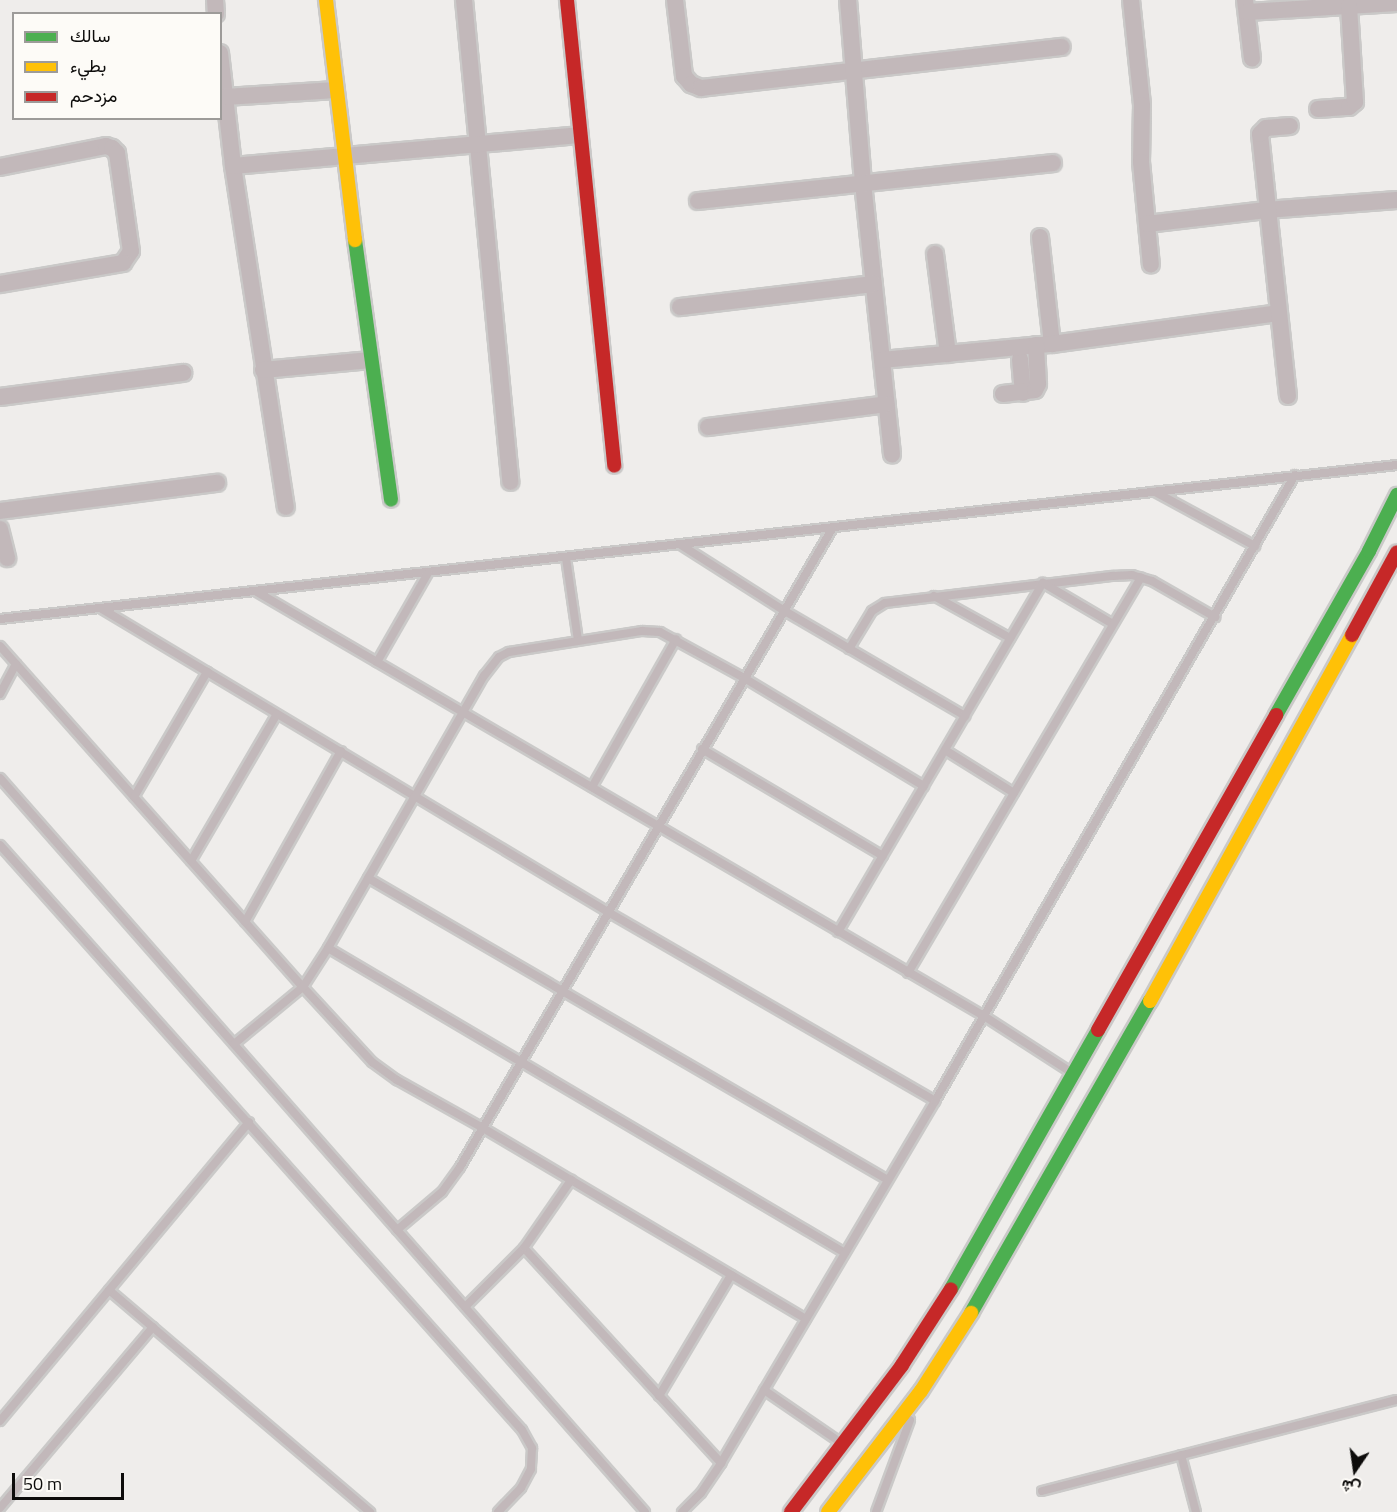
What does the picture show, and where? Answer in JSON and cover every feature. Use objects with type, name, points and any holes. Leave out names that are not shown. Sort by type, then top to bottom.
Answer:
[{"type":"street","points":[[326,0],[344,156],[391,500]]},
{"type":"street","points":[[464,0],[510,482]]},
{"type":"street","points":[[567,0],[614,466]]},
{"type":"street","points":[[675,0],[684,76],[691,84],[700,88],[1062,47]]},
{"type":"street","points":[[848,0],[863,183],[892,454]]},
{"type":"street","points":[[1131,0],[1142,105],[1140,149],[1151,265]]},
{"type":"street","points":[[1252,59],[1246,6],[1349,6],[1397,3]]},
{"type":"street","points":[[1318,109],[1349,107],[1355,102],[1349,6]]},
{"type":"street","points":[[222,74],[232,166],[262,370],[286,507]]},
{"type":"street","points":[[225,97],[336,90]]},
{"type":"street","points":[[1288,396],[1266,210],[1260,134],[1266,128],[1290,126]]},
{"type":"street","points":[[232,166],[579,135]]},
{"type":"street","points":[[0,167],[106,146],[112,148],[117,153],[131,251],[123,263],[0,284]]},
{"type":"street","points":[[698,201],[1053,164]]},
{"type":"street","points":[[1147,224],[1266,210],[1397,200]]},
{"type":"street","points":[[1003,394],[1032,392],[1037,387],[1044,344],[1040,237]]},
{"type":"street","points":[[936,254],[948,354]]},
{"type":"street","points":[[680,307],[874,284]]},
{"type":"street","points":[[882,360],[1044,344],[1278,313]]},
{"type":"street","points":[[1020,358],[1023,393]]},
{"type":"street","points":[[262,370],[371,360]]},
{"type":"street","points":[[0,397],[183,373]]},
{"type":"street","points":[[708,427],[887,404]]},
{"type":"street","points":[[0,511],[217,483]]},
{"type":"street","points":[[791,1512],[902,1365],[945,1299],[1364,561],[1397,495]]},
{"type":"street","points":[[0,529],[7,558]]},
{"type":"street","points":[[828,1512],[921,1391],[958,1336],[1101,1091],[1397,552]]},
{"type":"street","points":[[1074,1074],[1101,1091]]},
{"type":"lane","points":[[0,619],[1397,465]]},
{"type":"lane","points":[[682,1512],[701,1493],[721,1463],[935,1101],[1295,476]]},
{"type":"lane","points":[[1155,492],[1255,546]]},
{"type":"lane","points":[[397,1230],[452,1180],[832,529]]},
{"type":"lane","points":[[681,545],[783,610],[965,716]]},
{"type":"lane","points":[[566,558],[578,640]]},
{"type":"lane","points":[[377,662],[428,573]]},
{"type":"lane","points":[[849,648],[878,606],[893,601],[1124,575],[1141,577],[1215,617]]},
{"type":"lane","points":[[908,973],[1141,577]]},
{"type":"lane","points":[[1043,583],[1113,624]]},
{"type":"lane","points":[[838,932],[1043,583]]},
{"type":"lane","points":[[256,591],[984,1016],[1074,1074]]},
{"type":"lane","points":[[934,596],[1010,638]]},
{"type":"lane","points":[[101,608],[608,912],[935,1101]]},
{"type":"lane","points":[[234,1044],[303,987],[328,948],[484,676],[499,657],[509,652],[642,630],[660,632],[744,678],[924,786]]},
{"type":"lane","points":[[592,787],[676,639]]},
{"type":"lane","points":[[0,646],[303,987],[361,1051],[384,1071],[806,1319]]},
{"type":"lane","points":[[0,694],[16,664]]},
{"type":"lane","points":[[134,797],[207,672]]},
{"type":"lane","points":[[191,861],[277,714]]},
{"type":"lane","points":[[702,749],[883,856]]},
{"type":"lane","points":[[945,750],[1014,793]]},
{"type":"lane","points":[[245,922],[341,751]]},
{"type":"lane","points":[[0,778],[645,1512]]},
{"type":"lane","points":[[0,845],[528,1438],[532,1448],[531,1469],[521,1488],[498,1512]]},
{"type":"lane","points":[[368,878],[888,1180]]},
{"type":"lane","points":[[328,948],[845,1253]]},
{"type":"lane","points":[[0,1421],[249,1122]]},
{"type":"lane","points":[[465,1307],[524,1248],[571,1180]]},
{"type":"lane","points":[[524,1248],[721,1463]]},
{"type":"lane","points":[[659,1396],[731,1275]]},
{"type":"lane","points":[[109,1290],[370,1512]]},
{"type":"lane","points":[[0,1508],[153,1327]]},
{"type":"lane","points":[[764,1390],[843,1444]]},
{"type":"lane","points":[[876,1512],[921,1391]]},
{"type":"lane","points":[[1042,1491],[1397,1400]]},
{"type":"lane","points":[[1181,1455],[1196,1512]]},
{"type":"traffic: fast","points":[[355,240],[391,500]]},
{"type":"traffic: fast","points":[[1276,715],[1369,551],[1397,495]]},
{"type":"traffic: fast","points":[[971,1313],[1150,1001]]},
{"type":"traffic: fast","points":[[951,1289],[1098,1030]]},
{"type":"traffic: slow","points":[[326,0],[355,240]]},
{"type":"traffic: slow","points":[[1150,1001],[1352,635]]},
{"type":"traffic: slow","points":[[828,1512],[921,1391],[971,1313]]},
{"type":"traffic: jam","points":[[567,0],[614,466]]},
{"type":"traffic: jam","points":[[1352,635],[1397,552]]},
{"type":"traffic: jam","points":[[1098,1030],[1276,715]]},
{"type":"traffic: jam","points":[[791,1512],[902,1365],[951,1289]]}]
